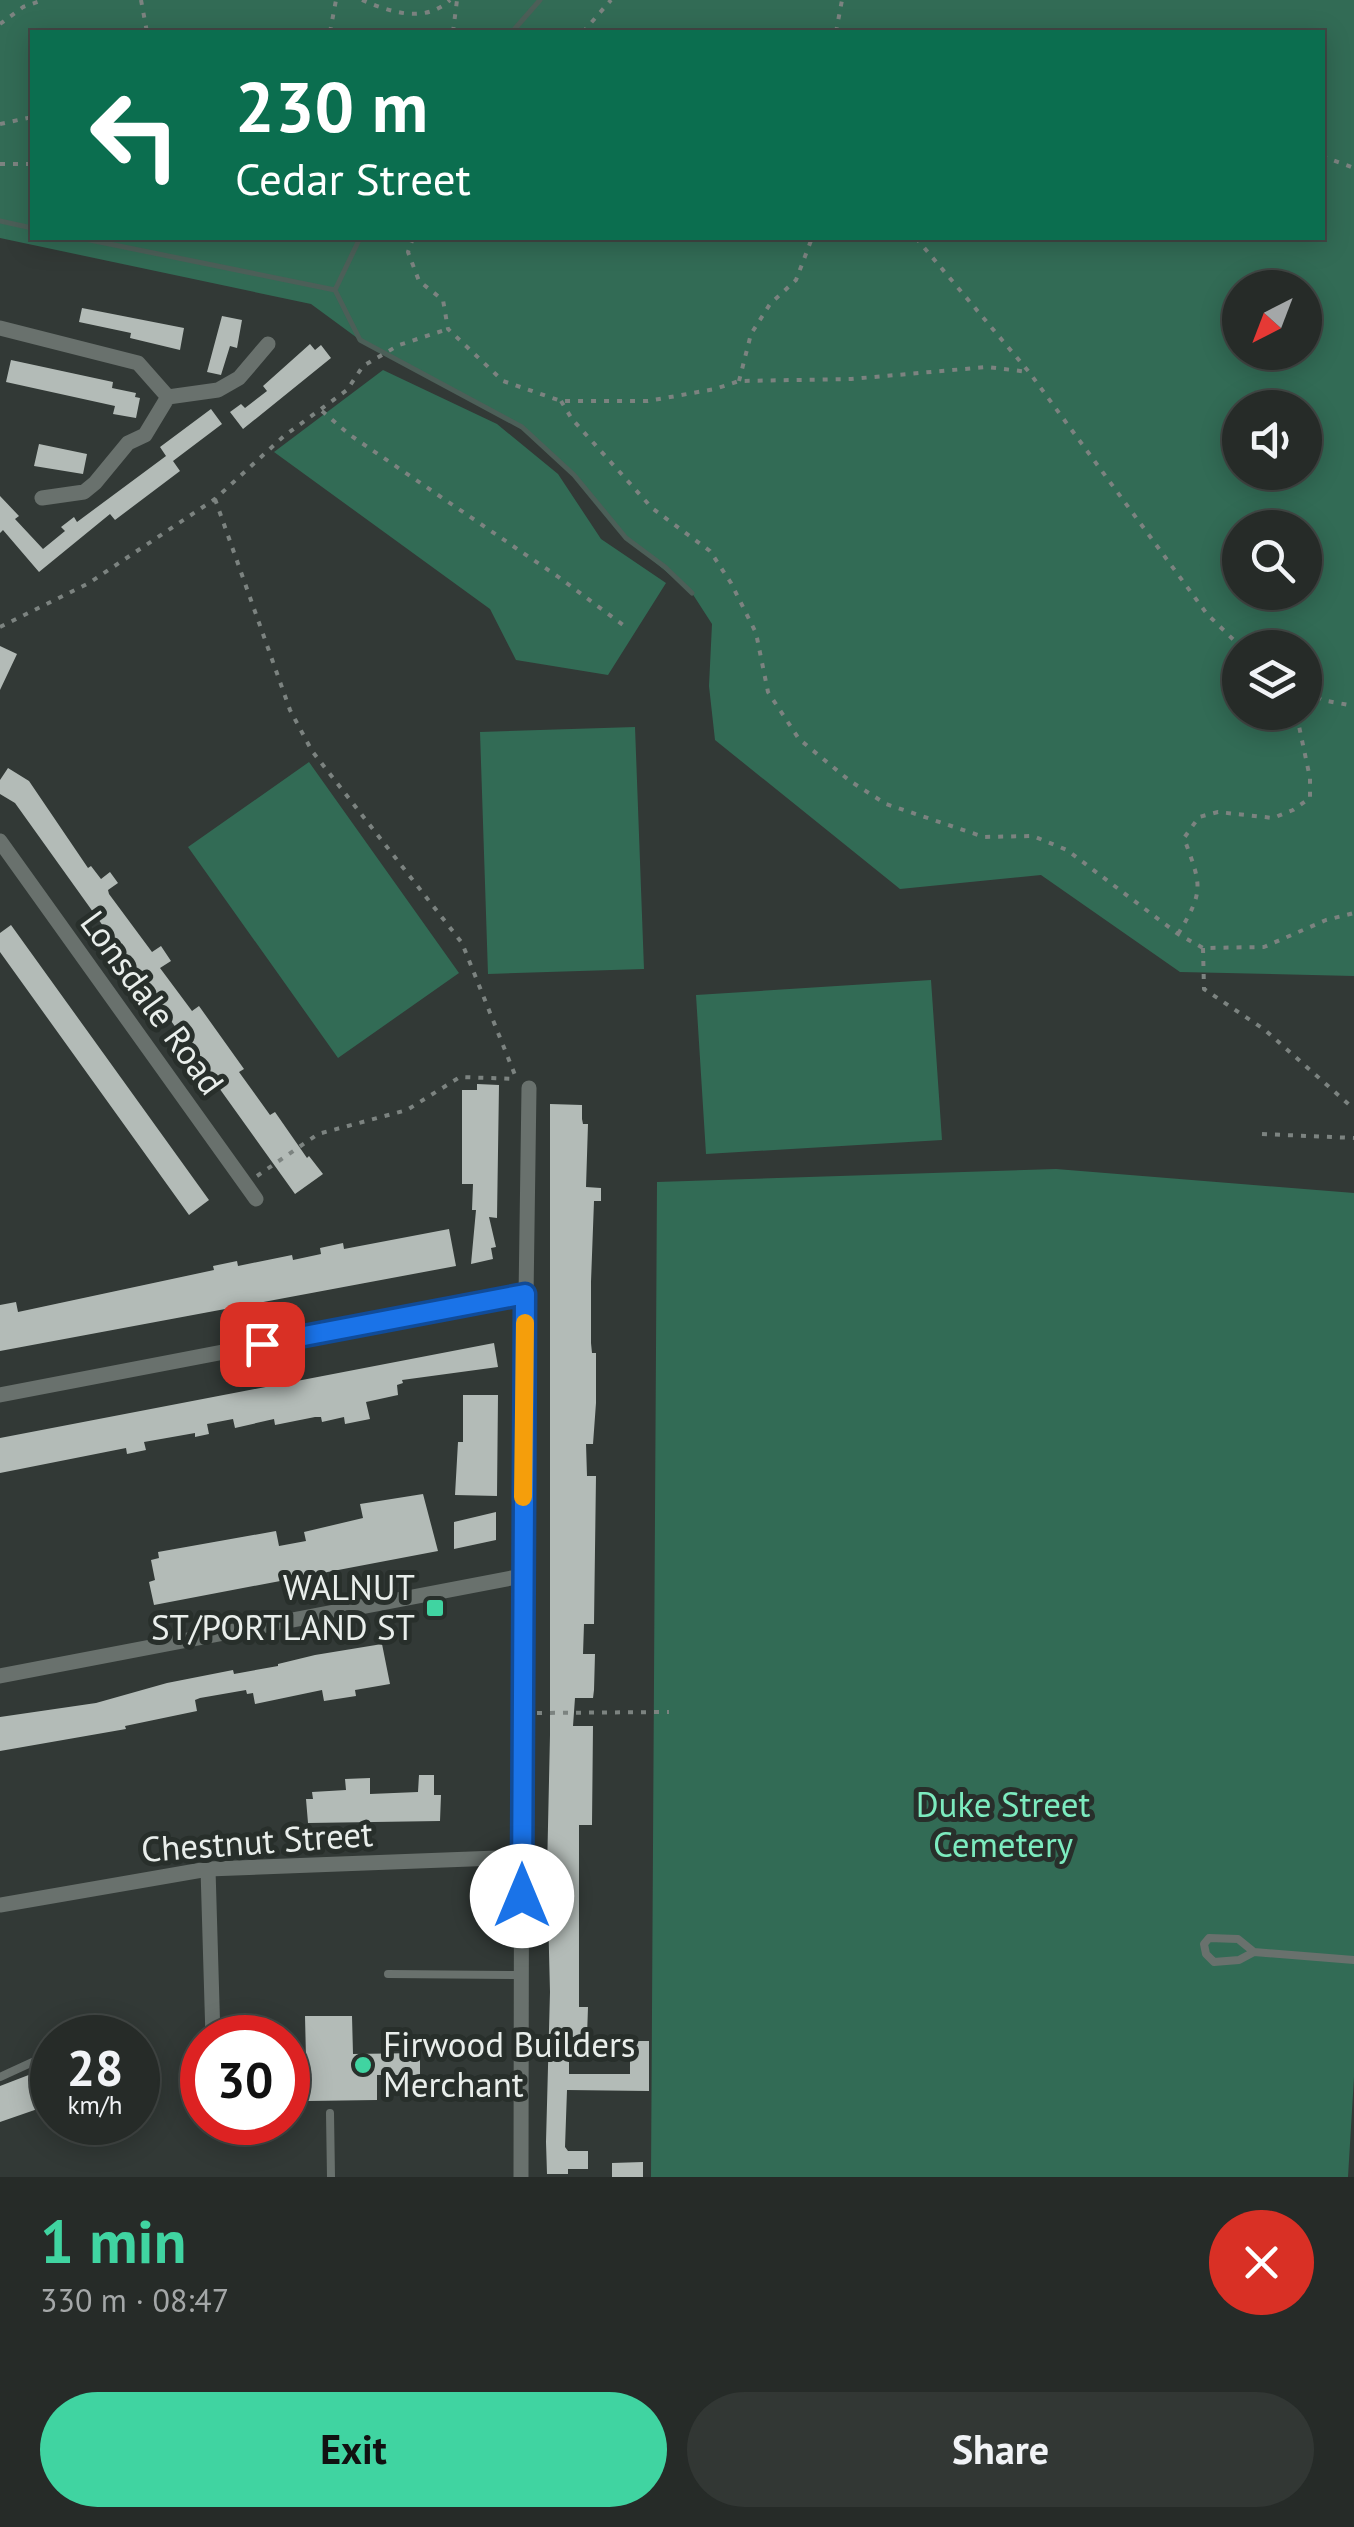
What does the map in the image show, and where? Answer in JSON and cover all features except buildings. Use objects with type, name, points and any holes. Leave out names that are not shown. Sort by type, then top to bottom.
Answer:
[{"type":"street","points":[[0,328],[138,363],[168,396]]},
{"type":"street","points":[[42,498],[84,492],[128,444],[145,435],[168,396],[218,390],[239,378],[268,344]]},
{"type":"street","name":"Lonsdale Road","points":[[0,841],[256,1199]]},
{"type":"street","points":[[521,2177],[522,1576],[529,1088]]},
{"type":"street","points":[[0,1395],[525,1294]]},
{"type":"street","points":[[0,1676],[522,1576]]},
{"type":"street","name":"Chestnut Street","points":[[0,1905],[208,1870],[522,1857]]},
{"type":"street","points":[[208,1870],[213,2015]]},
{"type":"lane","points":[[1254,1952],[1239,1960],[1214,1962],[1206,1954],[1204,1944],[1209,1938],[1238,1940],[1254,1952],[1354,1960]]},
{"type":"lane","points":[[388,1974],[522,1975]]},
{"type":"lane","points":[[0,2077],[30,2063]]},
{"type":"lane","points":[[330,2113],[331,2177]]},
{"type":"path","points":[[0,24],[43,0]]},
{"type":"path","points":[[141,0],[147,30]]},
{"type":"path","points":[[330,30],[336,0]]},
{"type":"path","points":[[362,0],[400,15],[438,11],[450,0]]},
{"type":"path","points":[[453,30],[457,0]]},
{"type":"path","points":[[585,30],[611,0]]},
{"type":"path","points":[[836,30],[842,0]]},
{"type":"path","points":[[0,124],[30,117]]},
{"type":"path","points":[[1325,157],[1354,168]]},
{"type":"path","points":[[0,164],[30,164]]},
{"type":"path","points":[[413,240],[408,252],[419,281],[442,300],[448,328],[502,381],[561,401],[648,402],[715,390],[739,380],[851,379],[987,367],[1029,372]]},
{"type":"path","points":[[739,380],[750,334],[770,304],[796,280],[811,240]]},
{"type":"path","points":[[918,240],[1029,372],[1187,588],[1223,630]]},
{"type":"path","points":[[0,626],[90,584],[215,499],[284,436],[347,390],[363,366],[400,346],[448,328]]},
{"type":"path","points":[[561,401],[652,508],[710,552],[731,583],[756,634],[768,692],[799,739],[850,781],[886,804],[972,834],[1033,836],[1067,850],[1178,934],[1203,948],[1264,947],[1326,920],[1354,913]]},
{"type":"path","points":[[322,410],[350,435],[623,625]]},
{"type":"path","points":[[215,499],[297,724],[312,751],[462,943],[516,1079],[460,1077],[407,1110],[318,1134],[245,1184]]},
{"type":"path","points":[[1322,700],[1354,706]]},
{"type":"path","points":[[1178,934],[1196,904],[1198,876],[1184,838],[1199,817],[1218,812],[1272,818],[1310,798],[1300,730]]},
{"type":"path","points":[[1203,948],[1204,990],[1265,1030],[1354,1109]]},
{"type":"path","points":[[1262,1134],[1354,1138]]},
{"type":"path","points":[[522,1712],[669,1712]]},
{"type":"green space","points":[[0,0],[1354,0],[1354,976],[1180,972],[1041,875],[900,889],[715,740],[709,686],[712,624],[692,593],[626,538],[574,475],[522,427],[360,340],[311,304],[0,238]]},
{"type":"green space","points":[[383,370],[497,424],[558,474],[601,539],[666,583],[608,675],[516,660],[490,609],[274,452]]},
{"type":"green space","points":[[635,727],[644,969],[488,974],[480,732]]},
{"type":"green space","points":[[309,762],[459,973],[338,1058],[188,847]]},
{"type":"green space","points":[[931,980],[942,1140],[706,1154],[696,995]]},
{"type":"green space","name":"Duke Street Cemetery","points":[[1056,1169],[1354,1193],[1354,2077],[1348,2177],[651,2177],[657,1182]]},
{"type":"waterway","points":[[514,30],[540,0]]},
{"type":"waterway","points":[[0,221],[30,228]]},
{"type":"waterway","points":[[90,240],[335,290]]},
{"type":"waterway","points":[[335,290],[359,240]]},
{"type":"waterway","points":[[335,290],[360,340],[522,427],[574,475],[626,538],[692,593]]},
{"type":"slow traffic","points":[[523,1497],[525,1323]]},
{"type":"place","name":"WALNUT ST/PORTLAND ST","points":[[435,1608]]},
{"type":"place","name":"Firwood Builders Merchant","points":[[363,2065]]},
{"type":"route","points":[[262,1344],[525,1294],[522,1896]]}]
